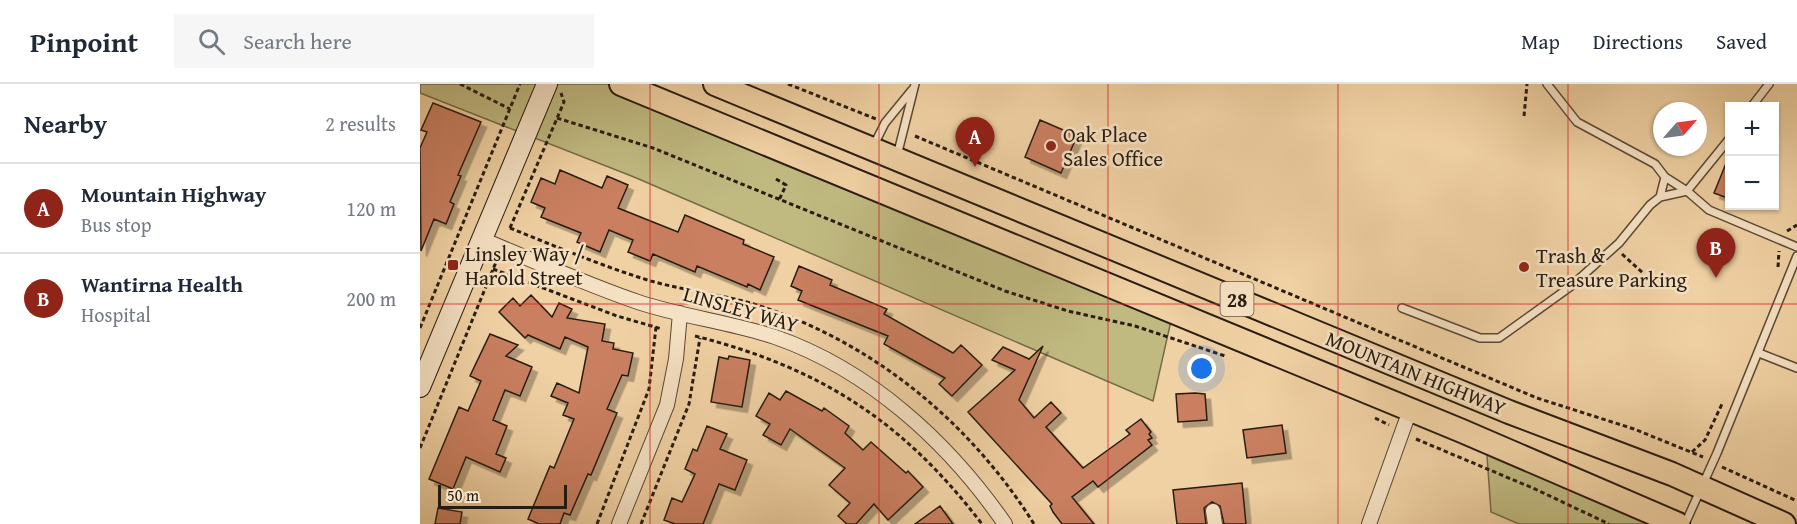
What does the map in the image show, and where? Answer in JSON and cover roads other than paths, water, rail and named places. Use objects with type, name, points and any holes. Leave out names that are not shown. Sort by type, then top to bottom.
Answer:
[{"type":"main road","name":"MOUNTAIN HIGHWAY","points":[[621,84],[1410,410],[1678,524]]},
{"type":"main road","name":"MOUNTAIN HIGHWAY","points":[[715,84],[1509,412],[1702,487],[1784,524]]},
{"type":"main road","points":[[871,186],[873,149]]},
{"type":"main road","points":[[871,186],[897,159]]},
{"type":"street","points":[[420,387],[481,239],[552,87]]},
{"type":"street","name":"LINSLEY WAY","points":[[481,239],[638,302],[777,338],[858,379],[926,431],[986,496],[1005,524]]},
{"type":"street","points":[[619,524],[667,405],[676,359],[680,313]]},
{"type":"street","points":[[1369,524],[1410,410]]},
{"type":"lane","points":[[1547,84],[1554,96],[1577,122],[1655,164],[1665,177],[1687,191],[1709,210],[1797,247]]},
{"type":"lane","points":[[1755,102],[1769,84]]},
{"type":"lane","points":[[873,149],[885,123],[914,86]]},
{"type":"lane","points":[[897,159],[914,86]]},
{"type":"lane","points":[[1402,308],[1480,338],[1499,338],[1570,287],[1615,247],[1650,205],[1660,197],[1687,191],[1725,144]]},
{"type":"lane","points":[[1660,197],[1665,177]]},
{"type":"lane","points":[[1685,524],[1759,353],[1797,255]]},
{"type":"lane","points":[[1759,353],[1797,368]]},
{"type":"place","name":"Oak Place Sales Office","points":[[1051,146]]},
{"type":"place","name":"Mountain Highway","points":[[975,167]]},
{"type":"place","name":"Linsley Way / Harold Street","points":[[453,265]]},
{"type":"place","name":"Trash & Treasure Parking","points":[[1524,267]]},
{"type":"place","name":"Wantirna Health","points":[[1716,278]]}]
